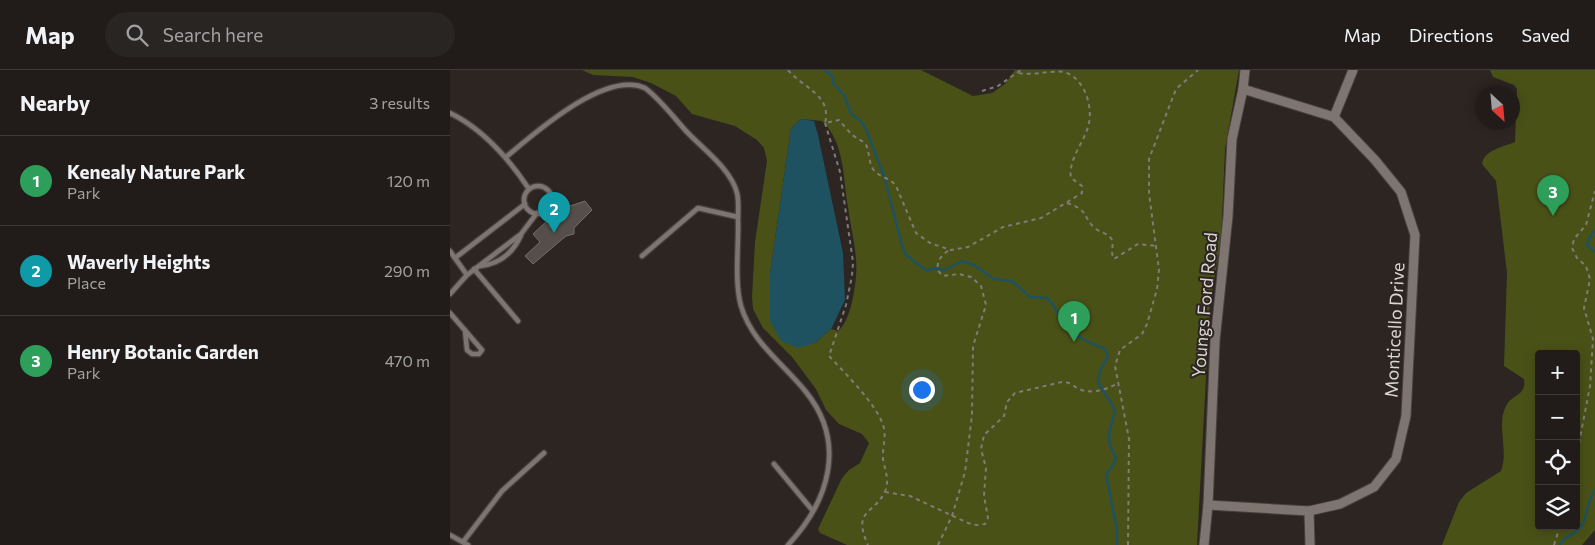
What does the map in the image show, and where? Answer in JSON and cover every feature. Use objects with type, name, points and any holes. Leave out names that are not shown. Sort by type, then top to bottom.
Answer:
[{"type":"street","name":"Youngs Ford Road","points":[[1204,545],[1208,505],[1215,340],[1228,216],[1232,139],[1243,89],[1244,70]]},
{"type":"street","points":[[1334,117],[1353,70]]},
{"type":"street","name":"Monticello Drive","points":[[1208,505],[1309,511],[1340,504],[1374,487],[1396,459],[1406,406],[1415,236],[1401,192],[1375,160],[1334,117],[1243,89]]},
{"type":"street","points":[[1309,511],[1310,545]]},
{"type":"lane","points":[[506,157],[570,102],[602,85],[618,80],[634,83],[645,88],[727,174],[737,192],[739,298],[745,318],[754,336],[806,391],[825,425],[829,444],[826,484],[814,511],[788,545]]},
{"type":"lane","points":[[450,113],[465,120],[506,157],[529,189]]},
{"type":"lane","points":[[479,266],[499,261],[516,246],[521,234],[537,213],[549,208],[551,196],[542,187],[529,189]]},
{"type":"lane","points":[[529,189],[525,196],[525,204],[529,210],[537,213]]},
{"type":"lane","points":[[455,258],[525,204]]},
{"type":"lane","points":[[642,256],[698,208],[738,217]]},
{"type":"lane","points":[[450,294],[467,275],[521,234]]},
{"type":"lane","points":[[450,251],[467,275]]},
{"type":"lane","points":[[474,270],[518,321]]},
{"type":"lane","points":[[450,313],[465,330],[482,350],[479,354],[472,354],[467,350],[465,330]]},
{"type":"lane","points":[[450,535],[465,544],[502,492],[544,452]]},
{"type":"lane","points":[[774,464],[814,511]]},
{"type":"path","points":[[788,70],[797,80],[820,96],[826,105],[825,123],[840,172],[853,262],[846,305],[829,356],[866,398],[884,427],[883,450],[888,481],[884,492],[863,518],[861,529],[868,545]]},
{"type":"path","points":[[982,91],[998,86],[1020,70]]},
{"type":"path","points":[[1128,545],[1129,439],[1126,414],[1117,384],[1115,366],[1120,350],[1142,334],[1153,305],[1158,270],[1149,186],[1149,160],[1176,89],[1198,70]]},
{"type":"path","points":[[938,545],[952,516],[965,472],[971,426],[973,346],[986,305],[981,286],[971,277],[959,274],[943,276],[939,272],[940,258],[951,250],[968,247],[1003,227],[1041,218],[1079,196],[1083,189],[1070,178],[1072,162],[1089,126],[1085,93],[1078,79],[1062,71],[1034,75],[1018,73]]},
{"type":"path","points":[[825,123],[838,120],[852,135],[865,143],[872,168],[876,173],[892,180],[916,233],[930,243],[951,250]]},
{"type":"path","points":[[1580,440],[1590,386],[1593,339],[1584,308],[1590,279],[1586,266],[1577,258],[1572,248],[1574,239],[1586,224],[1595,191]]},
{"type":"path","points":[[1067,203],[1082,209],[1094,226],[1109,235],[1114,259],[1138,244],[1156,246]]},
{"type":"path","points":[[884,492],[910,496],[952,516],[976,525],[982,525],[987,521],[988,512],[984,496],[986,468],[981,449],[982,442],[987,429],[1004,416],[1010,397],[1020,391],[1062,382],[1068,382],[1077,388],[1092,392],[1117,384]]},
{"type":"path","points":[[1554,545],[1559,530]]},
{"type":"green space","points":[[582,70],[921,70],[973,96],[992,93],[1005,84],[1015,70],[1239,70],[1225,149],[1221,242],[1210,303],[1197,545],[847,545],[820,533],[818,529],[842,478],[849,470],[860,463],[869,443],[862,434],[839,424],[826,410],[816,389],[792,357],[763,328],[753,309],[755,242],[767,161],[764,148],[757,140],[735,126],[692,114],[676,96],[651,83],[633,77],[593,75]],"holes":[[[801,119],[822,121],[830,130],[842,161],[855,246],[856,267],[853,298],[843,326],[838,331],[831,329],[815,343],[770,274],[791,128]]]},
{"type":"green space","points":[[1490,70],[1595,70],[1595,530],[1582,545],[1442,545],[1459,502],[1466,493],[1501,471],[1504,455],[1503,413],[1509,402],[1521,392],[1524,385],[1524,379],[1504,366],[1507,273],[1496,181],[1482,164],[1486,155],[1490,152],[1515,142],[1515,130],[1520,130],[1520,85],[1514,85],[1493,77]]},
{"type":"water","points":[[801,119],[814,121],[818,135],[843,253],[845,300],[831,329],[815,343],[798,348],[781,341],[770,321],[770,274],[791,128]]},
{"type":"building","points":[[585,201],[592,210],[574,228],[574,234],[566,236],[533,264],[525,256],[540,242],[533,234],[567,202],[570,206]]},
{"type":"waterway","points":[[825,70],[833,77],[833,83],[844,95],[851,114],[860,120],[866,129],[884,176],[906,255],[927,271],[935,268],[945,270],[962,261],[974,265],[994,279],[1012,281],[1030,297],[1047,298],[1068,329],[1105,349],[1108,357],[1102,367],[1098,381],[1115,411],[1109,439],[1116,458],[1106,475],[1117,530],[1117,545]]},
{"type":"waterway","points":[[1595,231],[1590,236],[1587,245],[1595,252]]},
{"type":"waterway","points":[[1560,545],[1564,539],[1580,528],[1586,517],[1588,505],[1595,490]]},
{"type":"place","name":"Henry Botanic Garden","points":[[1553,216]]},
{"type":"place","name":"Waverly Heights","points":[[554,233]]},
{"type":"place","name":"Kenealy Nature Park","points":[[1074,342]]}]
